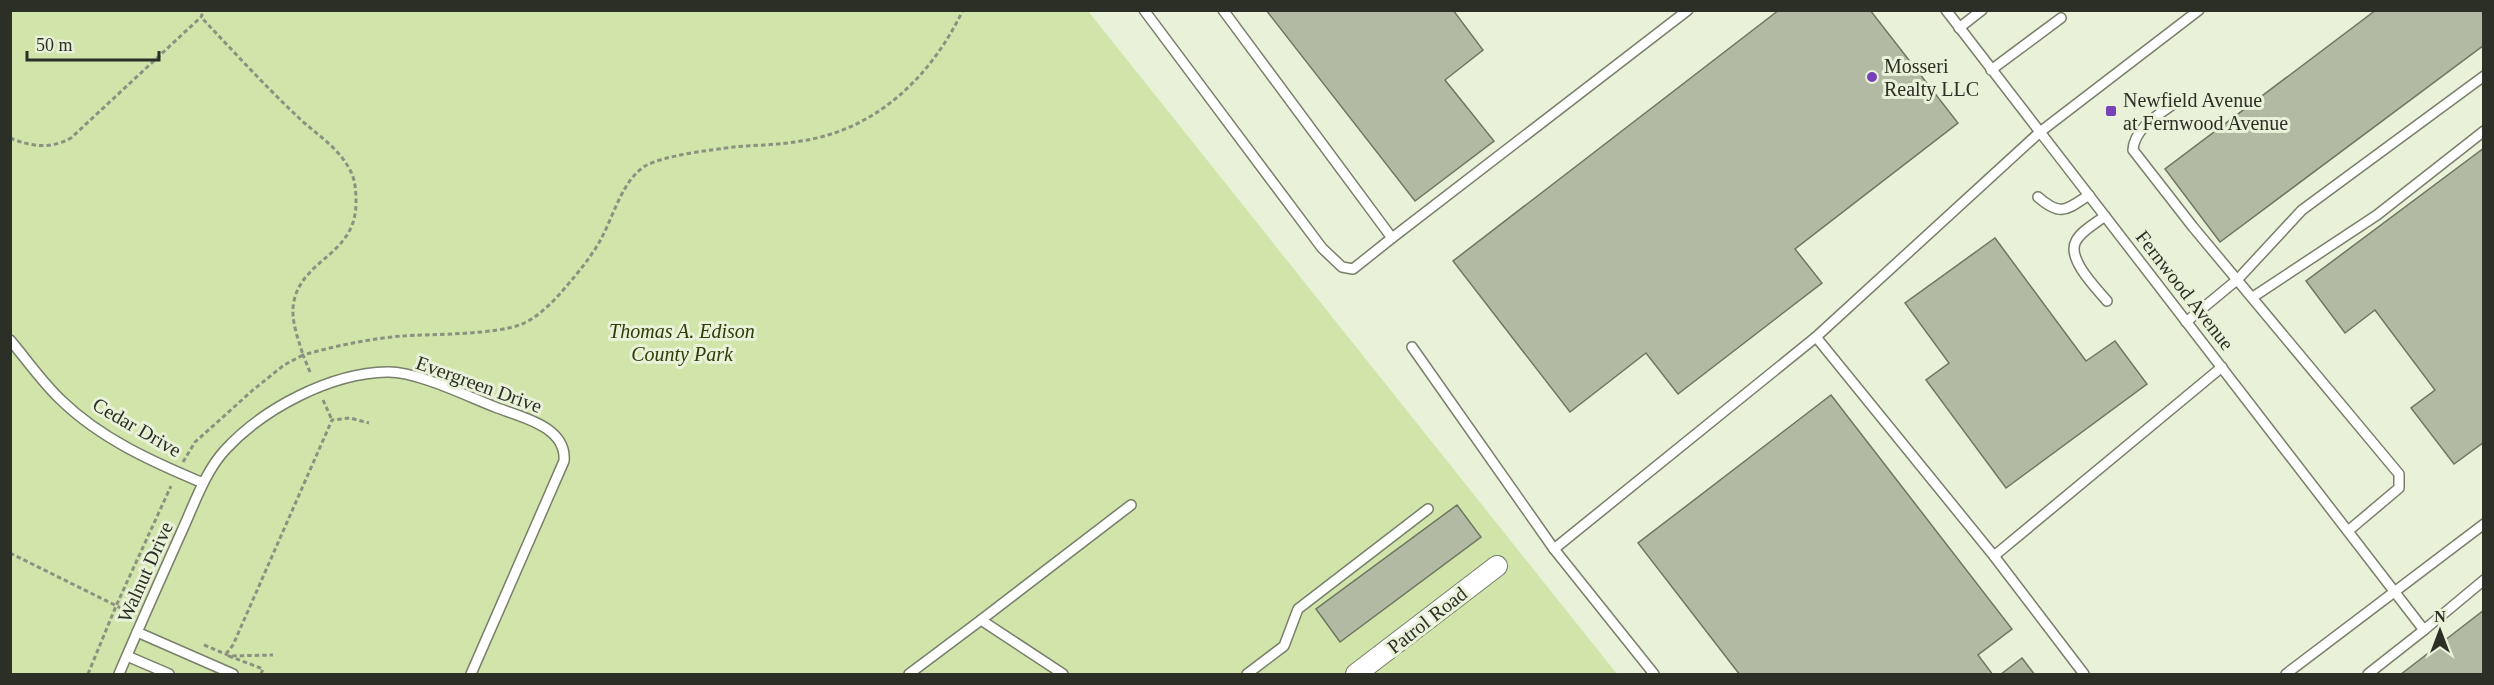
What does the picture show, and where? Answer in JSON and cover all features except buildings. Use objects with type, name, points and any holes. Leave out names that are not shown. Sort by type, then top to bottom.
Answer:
[{"type":"street","name":"Patrol Road","points":[[1356,675],[1497,566]]},
{"type":"lane","points":[[1144,10],[1322,248],[1342,267],[1353,269],[1688,10]]},
{"type":"lane","points":[[1223,10],[1392,238]]},
{"type":"lane","name":"Fernwood Avenue","points":[[1946,10],[2424,630]]},
{"type":"lane","points":[[1959,28],[1982,10]]},
{"type":"lane","points":[[1554,549],[1816,337],[2040,132],[2199,10]]},
{"type":"lane","points":[[1991,70],[2061,18]]},
{"type":"lane","points":[[2186,322],[2238,279],[2302,210],[2484,76]]},
{"type":"lane","points":[[2179,100],[2144,127],[2133,142],[2133,150],[2193,227],[2399,474],[2399,488],[2348,531]]},
{"type":"lane","points":[[2253,297],[2377,214],[2484,132]]},
{"type":"lane","points":[[2038,197],[2052,210],[2065,210],[2089,195]]},
{"type":"lane","points":[[2105,216],[2076,239],[2073,248],[2075,259],[2107,301]]},
{"type":"lane","points":[[1816,337],[1994,556],[2084,675]]},
{"type":"lane","name":"Cedar Drive","points":[[10,340],[61,400],[99,431],[150,461],[203,483]]},
{"type":"lane","points":[[1412,347],[1554,549],[1654,675]]},
{"type":"lane","points":[[1994,556],[2222,367]]},
{"type":"lane","name":"Evergreen Drive","points":[[203,483],[225,449],[262,419],[310,390],[352,377],[388,372],[429,381],[544,427],[560,440],[565,452],[564,461],[471,675]]},
{"type":"lane","name":"Walnut Drive","points":[[119,675],[203,483]]},
{"type":"lane","points":[[909,675],[1131,505]]},
{"type":"lane","points":[[1247,675],[1284,646],[1298,609],[1428,509]]},
{"type":"lane","points":[[2286,675],[2482,529]]},
{"type":"lane","points":[[2368,675],[2484,580]]},
{"type":"lane","points":[[981,620],[1063,675]]},
{"type":"lane","points":[[137,632],[233,675]]},
{"type":"lane","points":[[127,656],[169,675]]},
{"type":"path","points":[[10,138],[39,146],[57,146],[71,138],[201,17],[204,10]]},
{"type":"path","points":[[183,462],[195,442],[253,390],[284,365],[303,355],[397,337],[496,330],[521,324],[538,315],[591,257],[624,191],[635,174],[647,165],[718,149],[803,141],[831,134],[877,114],[917,79],[948,38],[963,10]]},
{"type":"path","points":[[201,17],[300,119],[333,146],[351,172],[356,189],[354,225],[347,238],[308,276],[294,301],[296,333],[310,372]]},
{"type":"path","points":[[226,654],[233,645],[332,420],[321,397]]},
{"type":"path","points":[[332,420],[350,418],[369,423]]},
{"type":"path","points":[[88,675],[116,606],[171,486]]},
{"type":"path","points":[[10,553],[129,612]]},
{"type":"path","points":[[261,675],[263,669],[229,656],[273,655]]},
{"type":"green space","name":"Thomas A. Edison County Park","points":[[10,11],[1088,11],[1617,674],[11,674]]},
{"type":"place","name":"Mosseri Realty LLC","points":[[1872,77]]},
{"type":"place","name":"Newfield Avenue at Fernwood Avenue","points":[[2111,111]]}]
